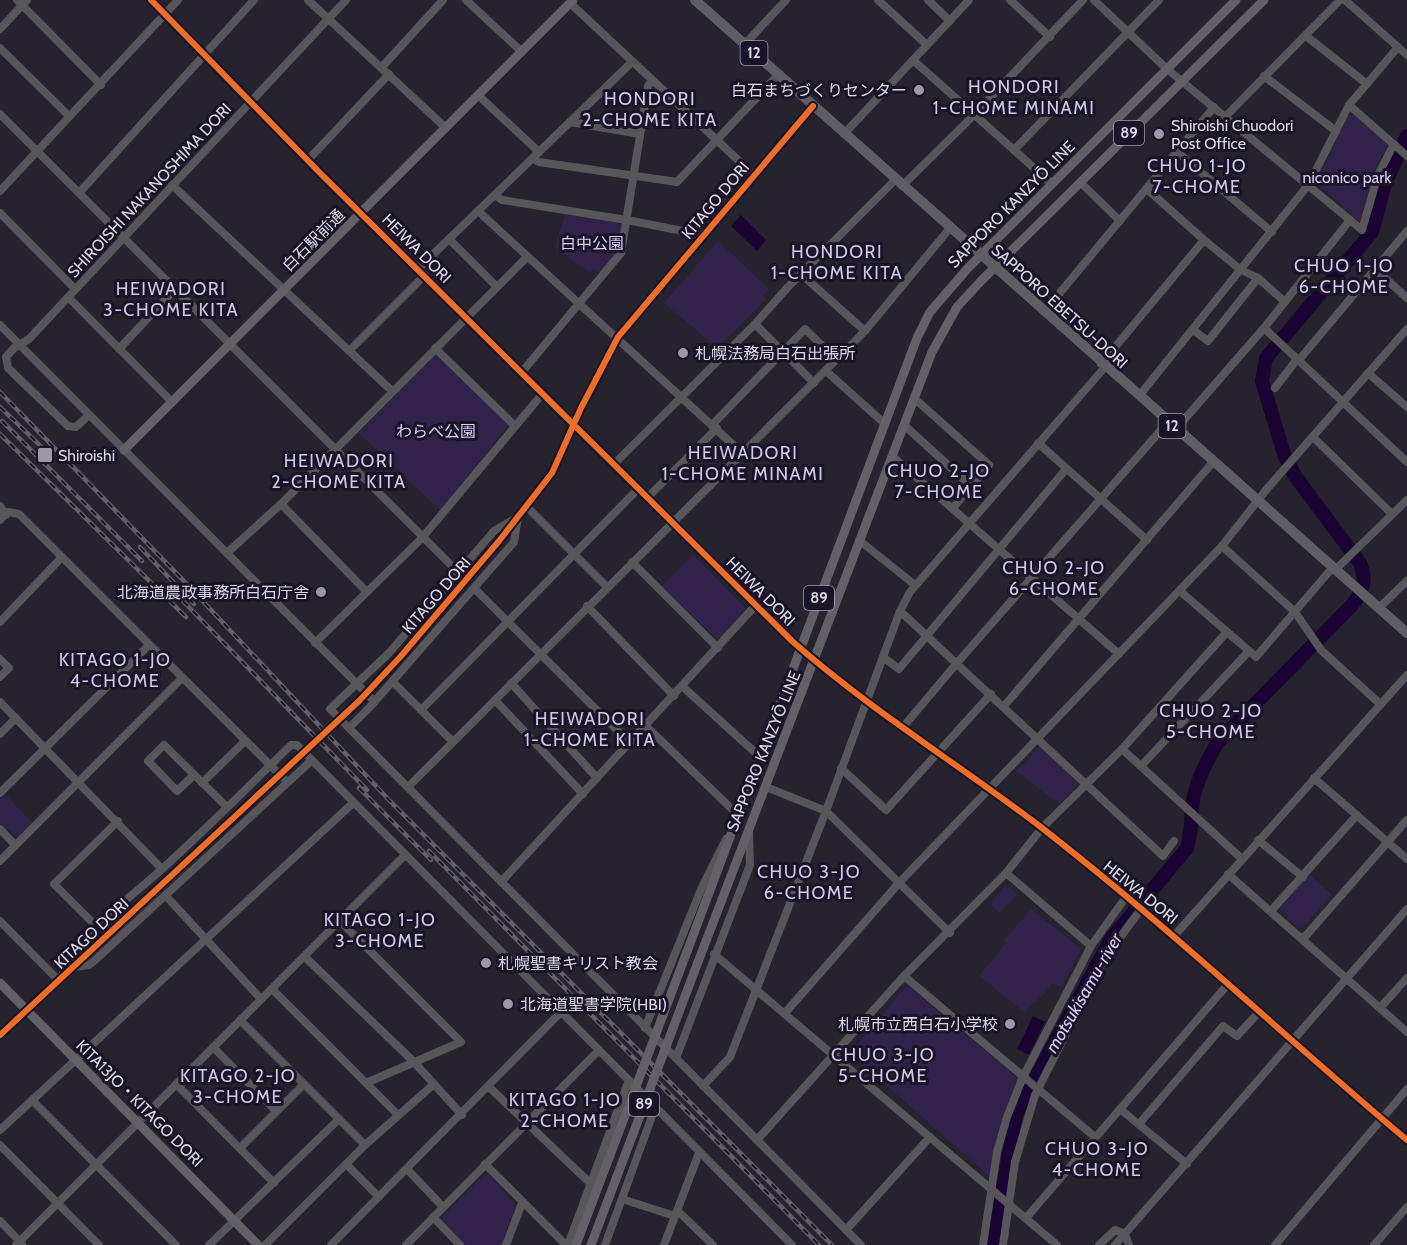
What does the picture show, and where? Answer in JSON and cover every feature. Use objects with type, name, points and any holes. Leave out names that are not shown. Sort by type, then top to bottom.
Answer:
[{"type":"highway","name":"SAPPORO EBETSU-DORI","points":[[695,0],[898,183],[1407,633]]},
{"type":"main road","name":"SAPPORO KANZYŌ LINE","points":[[576,1245],[917,338],[930,312],[981,254],[1236,0]]},
{"type":"main road","name":"SAPPORO KANZYŌ LINE","points":[[591,1245],[749,826],[816,660],[914,398],[945,326],[957,307],[995,267],[1264,0]]},
{"type":"main road","name":"白石駅前通","points":[[124,450],[572,1]]},
{"type":"main road","name":"KITA13JO・KITAGO DORI","points":[[0,983],[258,1245]]},
{"type":"street","name":"HEIWA DORI","points":[[151,0],[308,160],[419,268],[755,606],[800,648],[866,700],[1042,828],[1174,936],[1407,1140]]},
{"type":"street","points":[[0,191],[178,0]]},
{"type":"street","points":[[80,193],[254,0]]},
{"type":"street","points":[[308,0],[446,128]]},
{"type":"street","name":"SHIROISHI NAKANOSHIMA DORI","points":[[20,344],[28,339],[123,239],[250,100],[346,0]]},
{"type":"street","points":[[381,67],[443,0]]},
{"type":"street","points":[[466,0],[522,52]]},
{"type":"street","points":[[744,45],[786,0]]},
{"type":"street","points":[[878,0],[927,45]]},
{"type":"street","points":[[928,0],[950,21]]},
{"type":"street","points":[[844,134],[969,0]]},
{"type":"street","points":[[1010,0],[1050,37]]},
{"type":"street","points":[[614,464],[755,324],[801,274],[974,115],[1083,0]]},
{"type":"street","points":[[1094,0],[1167,69],[1362,230],[1378,175],[1400,150],[1349,105]]},
{"type":"street","points":[[1014,150],[1159,0]]},
{"type":"street","points":[[1225,117],[1340,0]]},
{"type":"street","points":[[1345,0],[1407,55]]},
{"type":"street","points":[[572,1],[632,62],[754,175]]},
{"type":"street","points":[[0,29],[22,2],[101,85]]},
{"type":"street","points":[[1306,36],[1367,84]]},
{"type":"street","points":[[1139,396],[1308,184],[1349,105],[1398,47]]},
{"type":"street","points":[[0,48],[69,116]]},
{"type":"street","points":[[913,60],[1052,184]]},
{"type":"street","points":[[419,268],[632,62]]},
{"type":"street","points":[[308,160],[389,74]]},
{"type":"street","points":[[478,95],[536,155],[538,162],[677,182],[778,75]]},
{"type":"street","points":[[1264,76],[1336,131]]},
{"type":"street","points":[[522,372],[619,258],[648,86],[652,80]]},
{"type":"street","name":"KITAGO DORI","points":[[0,1035],[359,701],[401,656],[500,541],[552,473],[581,408],[618,338],[813,106]]},
{"type":"street","points":[[1044,312],[1214,107]]},
{"type":"street","points":[[0,114],[459,573]]},
{"type":"street","points":[[570,122],[640,134]]},
{"type":"street","points":[[1177,152],[1272,232]]},
{"type":"street","points":[[1080,182],[1120,221]]},
{"type":"street","points":[[172,185],[392,391]]},
{"type":"street","points":[[1147,189],[1204,240],[1241,270],[1258,278],[1285,303]]},
{"type":"street","points":[[495,195],[502,200],[627,220],[703,236]]},
{"type":"street","points":[[478,212],[742,453]]},
{"type":"street","points":[[0,213],[75,289]]},
{"type":"street","points":[[903,727],[1102,500],[1264,328],[1350,220]]},
{"type":"street","points":[[408,787],[672,521],[865,331],[950,228]]},
{"type":"street","points":[[1275,387],[1407,231]]},
{"type":"street","points":[[449,239],[497,287]]},
{"type":"street","points":[[703,1086],[730,1057],[826,811],[900,611],[915,585],[1038,443],[1204,240]]},
{"type":"street","points":[[227,553],[281,504],[333,449],[527,257]]},
{"type":"street","points":[[1375,269],[1407,297]]},
{"type":"street","points":[[801,274],[865,331]]},
{"type":"street","points":[[349,351],[425,275]]},
{"type":"street","points":[[1193,330],[1208,341],[1258,278]]},
{"type":"street","points":[[119,349],[174,290]]},
{"type":"street","points":[[68,297],[172,402]]},
{"type":"street","points":[[755,324],[781,353],[814,383]]},
{"type":"street","points":[[0,325],[374,701]]},
{"type":"street","points":[[648,497],[805,328],[836,359]]},
{"type":"street","points":[[1264,328],[1407,462]]},
{"type":"street","points":[[785,1013],[899,883],[1222,546],[1294,459],[1406,332]]},
{"type":"street","points":[[20,344],[6,357],[8,368],[68,426],[76,427],[89,415]]},
{"type":"street","points":[[435,348],[515,426]]},
{"type":"street","points":[[826,371],[885,424]]},
{"type":"street","points":[[1368,373],[1407,406]]},
{"type":"street","points":[[315,643],[422,538],[543,393]]},
{"type":"street","points":[[914,398],[989,465],[953,508]]},
{"type":"street","points":[[904,425],[971,486]]},
{"type":"street","points":[[1313,438],[1392,514]]},
{"type":"street","points":[[1038,443],[1147,540]]},
{"type":"street","points":[[892,456],[1119,654]]},
{"type":"street","points":[[1004,706],[1213,462]]},
{"type":"street","points":[[882,657],[899,669],[1066,469]]},
{"type":"street","points":[[421,710],[639,488]]},
{"type":"street","points":[[1180,591],[1256,657],[1335,568],[1407,500]]},
{"type":"street","points":[[281,504],[368,592]]},
{"type":"street","points":[[0,506],[6,516],[19,514],[287,782]]},
{"type":"street","points":[[526,506],[607,587]]},
{"type":"street","points":[[518,517],[494,531],[389,653],[330,709],[861,1245]]},
{"type":"street","points":[[348,728],[393,682],[513,542],[518,517]]},
{"type":"street","points":[[860,541],[915,585]]},
{"type":"street","points":[[1222,546],[1295,612],[1321,650],[1380,704]]},
{"type":"street","points":[[0,622],[62,557]]},
{"type":"street","points":[[632,562],[718,648]]},
{"type":"street","points":[[1379,608],[1407,581]]},
{"type":"street","points":[[475,588],[630,743]]},
{"type":"street","points":[[587,606],[674,696]]},
{"type":"street","points":[[501,882],[755,606]]},
{"type":"street","points":[[900,611],[1040,738],[1083,784],[1163,856],[1174,841]]},
{"type":"street","points":[[757,1140],[835,1056],[904,976],[950,933],[1006,873],[1042,828],[1083,784],[1122,748],[1226,633]]},
{"type":"street","points":[[0,793],[149,645]]},
{"type":"street","points":[[1141,766],[1249,651]]},
{"type":"street","points":[[0,659],[9,668],[0,677]]},
{"type":"street","points":[[1174,936],[1407,675]]},
{"type":"street","points":[[0,861],[182,678]]},
{"type":"street","points":[[393,682],[453,742]]},
{"type":"street","points":[[511,683],[597,778]]},
{"type":"street","points":[[682,686],[759,756]]},
{"type":"street","points":[[842,768],[886,810],[991,694]]},
{"type":"street","points":[[495,700],[583,794]]},
{"type":"street","points":[[0,702],[118,820],[162,868]]},
{"type":"street","points":[[0,734],[16,718]]},
{"type":"street","points":[[645,726],[738,815]]},
{"type":"street","points":[[202,783],[245,741]]},
{"type":"street","points":[[0,921],[60,979],[69,958],[97,927],[294,744],[792,1245]]},
{"type":"street","points":[[194,775],[177,791],[148,761],[164,745],[227,807]]},
{"type":"street","points":[[1122,748],[1242,859]]},
{"type":"street","points":[[74,967],[89,965],[94,961],[311,761]]},
{"type":"street","points":[[1314,778],[1407,859]]},
{"type":"street","points":[[765,787],[826,811],[950,933]]},
{"type":"street","points":[[0,1130],[353,803]]},
{"type":"street","points":[[1271,911],[1357,815]]},
{"type":"street","points":[[97,927],[54,884],[118,820]]},
{"type":"street","points":[[1300,937],[1303,939],[1407,820]]},
{"type":"street","points":[[676,1058],[750,865],[749,826]]},
{"type":"street","points":[[645,1028],[702,887],[717,854],[734,828]]},
{"type":"street","points":[[0,829],[15,845]]},
{"type":"street","points":[[1258,840],[1303,877]]},
{"type":"street","points":[[0,1221],[20,1244],[405,855]]},
{"type":"street","points":[[1006,873],[1091,946]]},
{"type":"street","points":[[1228,874],[1407,1032]]},
{"type":"street","points":[[166,896],[261,999]]},
{"type":"street","points":[[983,1245],[998,1152],[1007,1118],[1091,946],[1128,898]]},
{"type":"street","points":[[1003,1245],[1007,1202],[1015,1162],[1036,1088],[1104,959],[1140,908]]},
{"type":"street","points":[[1115,1245],[1407,909]]},
{"type":"street","points":[[341,922],[461,1042],[366,1083]]},
{"type":"street","points":[[714,954],[1057,1245]]},
{"type":"street","points":[[305,957],[414,1062],[462,1114]]},
{"type":"street","points":[[904,976],[1095,1137]]},
{"type":"street","points":[[1380,1008],[1407,978]]},
{"type":"street","points":[[1026,1218],[1228,984]]},
{"type":"street","points":[[272,989],[398,1115]]},
{"type":"street","points":[[332,1245],[561,1012]]},
{"type":"street","points":[[1139,1124],[1223,1026],[1237,1036],[1259,1012]]},
{"type":"street","points":[[240,1020],[365,1145]]},
{"type":"street","points":[[213,1047],[276,1111]]},
{"type":"street","points":[[406,1245],[599,1050]]},
{"type":"street","points":[[485,1164],[567,1245],[629,1080]]},
{"type":"street","points":[[176,1084],[274,1183]]},
{"type":"street","points":[[240,1148],[304,1084]]},
{"type":"street","points":[[265,1245],[365,1145],[434,1084]]},
{"type":"street","points":[[489,1087],[591,1184]]},
{"type":"street","points":[[1275,1245],[1407,1089]]},
{"type":"street","points":[[33,1100],[176,1245]]},
{"type":"street","points":[[605,1245],[655,1107]]},
{"type":"street","points":[[1120,1109],[1187,1164]]},
{"type":"street","points":[[209,1245],[339,1119]]},
{"type":"street","points":[[846,1230],[930,1137]]},
{"type":"street","points":[[0,1145],[99,1245]]},
{"type":"street","points":[[664,1245],[699,1153]]},
{"type":"street","points":[[346,1164],[380,1197]]},
{"type":"street","points":[[407,1169],[442,1207]]},
{"type":"street","points":[[622,1199],[676,1213],[713,1245]]},
{"type":"street","points":[[506,1245],[522,1203]]},
{"type":"street","points":[[1374,1245],[1407,1207]]},
{"type":"street","points":[[433,1217],[460,1245]]},
{"type":"street","points":[[1099,1245],[1115,1230],[1125,1234],[1129,1245]]},
{"type":"green space","name":"niconico park","points":[[1353,114],[1389,145],[1375,168],[1361,223],[1317,182],[1348,116]]},
{"type":"green space","name":"白中公園","points":[[565,215],[619,223],[622,226],[618,251],[600,274],[594,268],[590,273],[555,247]]},
{"type":"green space","points":[[718,241],[769,289],[763,295],[766,299],[717,348],[664,303]]},
{"type":"green space","name":"わらべ公園","points":[[436,354],[508,425],[441,511],[359,433]]},
{"type":"green space","points":[[693,555],[745,608],[743,614],[719,641],[662,586]]},
{"type":"green space","points":[[1040,746],[1078,784],[1059,804],[1016,771]]},
{"type":"green space","points":[[5,794],[32,822],[18,837],[0,822],[0,799]]},
{"type":"green space","points":[[1309,874],[1332,895],[1302,928],[1298,928],[1279,909]]},
{"type":"green space","points":[[1006,885],[1017,894],[1000,913],[989,904]]},
{"type":"green space","points":[[1031,909],[1081,949],[1062,987],[1052,983],[1025,1013],[979,976],[1006,943],[1004,940]]},
{"type":"green space","points":[[907,985],[1021,1081],[992,1179],[850,1053]]},
{"type":"green space","points":[[485,1174],[488,1174],[516,1205],[501,1245],[466,1245],[442,1220],[443,1216]]},
{"type":"shaded area","points":[[741,215],[766,240],[757,251],[731,226]]},
{"type":"shaded area","points":[[1033,1016],[1045,1022],[1029,1055],[1017,1049]]},
{"type":"waterway","name":"motsukisamu-river","points":[[993,1245],[1016,1114],[1111,939],[1187,848],[1194,795],[1201,774],[1218,742],[1352,605],[1361,590],[1363,575],[1360,563],[1295,476],[1284,454],[1262,381],[1266,358],[1372,232],[1385,183],[1407,136]]},
{"type":"railway","points":[[0,392],[183,580],[389,800],[832,1245]]},
{"type":"railway","points":[[0,407],[50,455]]},
{"type":"railway","points":[[2,421],[142,561]]},
{"type":"railway","points":[[0,434],[186,617]]},
{"type":"railway","points":[[140,547],[194,604]]},
{"type":"railway","points":[[183,601],[367,790]]},
{"type":"railway","points":[[359,788],[431,860]]},
{"type":"railway","points":[[429,851],[819,1245]]},
{"type":"cycle path","points":[[151,0],[321,174],[792,641],[852,690],[1042,828],[1089,866],[1407,1140]]},
{"type":"cycle path","points":[[0,1035],[359,701],[401,656],[499,541],[552,473],[581,408],[618,337],[813,106]]},
{"type":"place","name":"白石まちづくりセンター","points":[[919,90]]},
{"type":"place","name":"Shiroishi Chuodori Post Office","points":[[1159,134]]},
{"type":"place","name":"札幌法務局白石出張所","points":[[683,353]]},
{"type":"place","name":"Shiroishi","points":[[45,455]]},
{"type":"place","name":"北海道農政事務所白石庁舎","points":[[321,592]]},
{"type":"place","name":"札幌聖書キリスト教会","points":[[486,963]]},
{"type":"place","name":"北海道聖書学院(HBI)","points":[[508,1004]]},
{"type":"place","name":"札幌市立西白石小学校","points":[[1010,1024]]},
{"type":"district","name":"HONDORI 1-CHOME MINAMI","points":[[1014,97]]},
{"type":"district","name":"HONDORI 2-CHOME KITA","points":[[650,109]]},
{"type":"district","name":"CHUO 1-JO 7-CHOME","points":[[1197,176]]},
{"type":"district","name":"HONDORI 1-CHOME KITA","points":[[837,262]]},
{"type":"district","name":"CHUO 1-JO 6-CHOME","points":[[1344,276]]},
{"type":"district","name":"HEIWADORI 3-CHOME KITA","points":[[171,299]]},
{"type":"district","name":"HEIWADORI 1-CHOME MINAMI","points":[[743,463]]},
{"type":"district","name":"HEIWADORI 2-CHOME KITA","points":[[339,471]]},
{"type":"district","name":"CHUO 2-JO 7-CHOME","points":[[939,481]]},
{"type":"district","name":"CHUO 2-JO 6-CHOME","points":[[1054,578]]},
{"type":"district","name":"KITAGO 1-JO 4-CHOME","points":[[115,670]]},
{"type":"district","name":"CHUO 2-JO 5-CHOME","points":[[1211,721]]},
{"type":"district","name":"HEIWADORI 1-CHOME KITA","points":[[590,729]]},
{"type":"district","name":"CHUO 3-JO 6-CHOME","points":[[809,882]]},
{"type":"district","name":"KITAGO 1-JO 3-CHOME","points":[[380,930]]},
{"type":"district","name":"CHUO 3-JO 5-CHOME","points":[[883,1065]]},
{"type":"district","name":"KITAGO 2-JO 3-CHOME","points":[[238,1086]]},
{"type":"district","name":"KITAGO 1-JO 2-CHOME","points":[[565,1110]]},
{"type":"district","name":"CHUO 3-JO 4-CHOME","points":[[1097,1159]]}]
